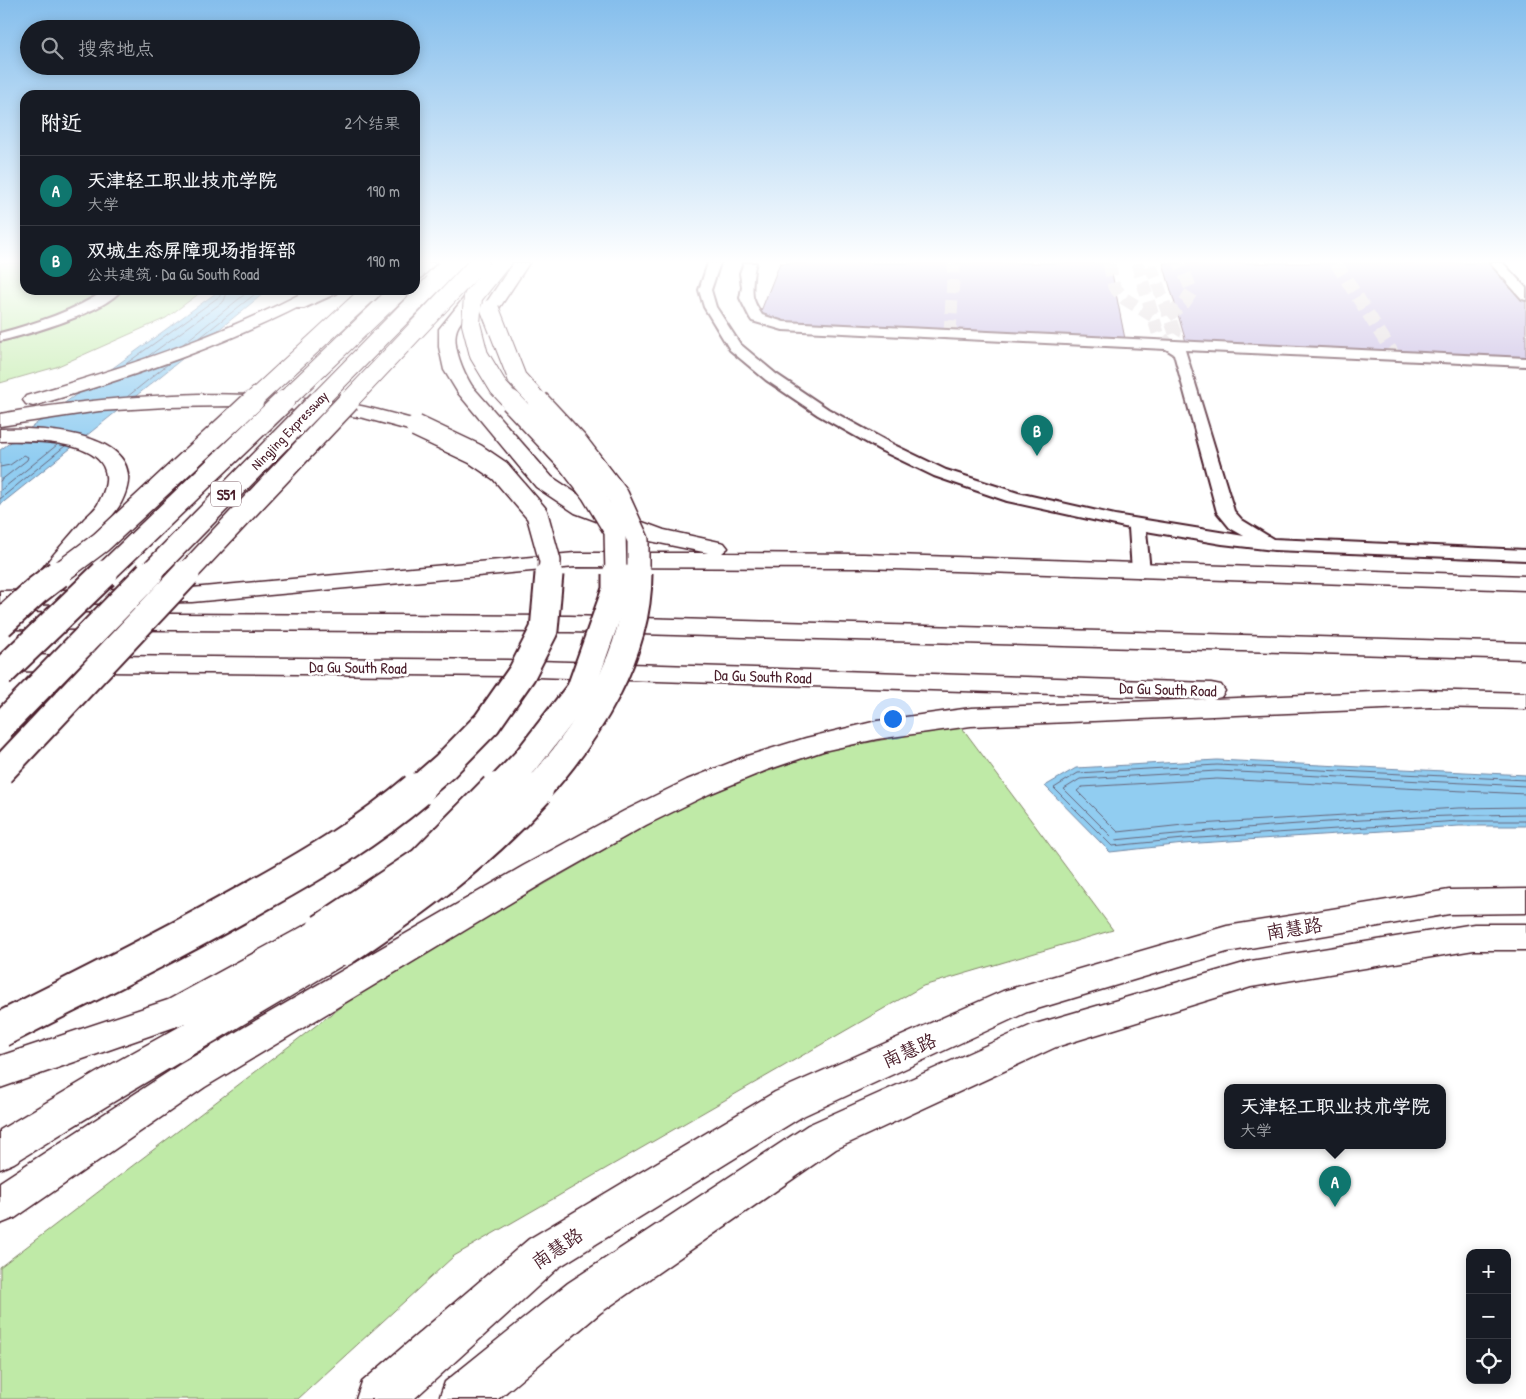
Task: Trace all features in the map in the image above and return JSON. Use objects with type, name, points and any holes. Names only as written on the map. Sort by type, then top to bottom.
[{"type":"main road","points":[[2,412],[118,375],[243,328]]},
{"type":"main road","points":[[0,623],[36,591],[101,542],[331,328]]},
{"type":"main road","name":"Ningjing Expressway","points":[[0,674],[360,328]]},
{"type":"main road","name":"Ningjing Expressway","points":[[0,727],[389,328]]},
{"type":"main road","points":[[0,772],[418,328]]},
{"type":"main road","points":[[448,328],[448,347],[453,370],[465,389],[544,482],[583,508],[658,536],[714,548],[864,561]]},
{"type":"main road","points":[[0,1072],[181,1010],[411,903],[457,867],[511,818],[552,772],[596,711],[627,646],[638,589],[638,540],[618,496],[578,444],[517,378],[494,328]]},
{"type":"main road","points":[[0,1030],[224,915],[319,861],[390,814],[445,766],[487,724],[522,673],[544,630],[550,561],[537,514],[500,472],[475,454],[416,426],[357,411],[294,403],[226,399],[165,400],[101,405],[26,415],[2,412]]},
{"type":"main road","points":[[0,435],[62,437],[89,444],[112,460],[118,472],[117,486],[111,502],[36,591]]},
{"type":"main road","points":[[0,598],[192,596],[575,560],[864,561],[1526,583]]},
{"type":"main road","points":[[0,623],[570,624],[1526,652]]},
{"type":"main road","name":"Da Gu South Road","points":[[0,663],[508,668],[1526,702]]},
{"type":"main road","points":[[0,683],[416,667]]},
{"type":"main road","points":[[0,1205],[192,1076],[534,874],[635,818],[698,787],[756,764],[816,744],[878,730],[970,717],[1439,698]]},
{"type":"main road","name":"南慧路","points":[[379,1399],[544,1253],[789,1104],[1016,1001],[1227,938],[1448,902],[1526,901]]},
{"type":"main road","points":[[462,1399],[584,1298],[822,1137],[1045,1035],[1251,974],[1474,938],[1526,937]]},
{"type":"main road","points":[[0,1151],[108,1084],[228,1018],[333,939]]},
{"type":"street","points":[[0,337],[35,328]]},
{"type":"street","points":[[723,328],[735,347],[771,376],[823,412],[886,447],[940,473],[1013,497],[1136,524],[1274,545],[1526,555]]},
{"type":"street","points":[[833,328],[1526,362]]},
{"type":"street","points":[[1168,344],[1180,352],[1226,512],[1236,524],[1274,545]]},
{"type":"street","points":[[1193,534],[1217,526],[1226,512]]},
{"type":"street","points":[[1136,524],[1141,571]]},
{"type":"street","points":[[1500,582],[1526,576]]},
{"type":"green space","points":[[0,328],[143,328],[56,367],[0,383]]},
{"type":"green space","points":[[960,725],[1113,930],[923,986],[454,1256],[298,1399],[0,1399],[0,1267],[369,985],[700,795],[829,750]]},
{"type":"water","points":[[167,328],[220,328],[0,505],[0,450]]},
{"type":"water","points":[[1217,760],[1526,775],[1526,826],[1459,826],[1184,844],[1110,852],[1045,786],[1076,768]]},
{"type":"building","points":[[906,328],[1123,328],[1125,339]]},
{"type":"building","points":[[1182,328],[1526,328],[1526,360],[1186,342]]},
{"type":"tunnel","points":[[950,328],[950,333]]},
{"type":"tunnel","points":[[1157,328],[1158,333],[1168,344],[1175,333],[1173,328]]},
{"type":"tunnel","points":[[1377,328],[1394,355]]},
{"type":"place","name":"双城生态屏障现场指挥部","points":[[1037,456]]},
{"type":"place","name":"天津轻工职业技术学院","points":[[1335,1207]]}]
